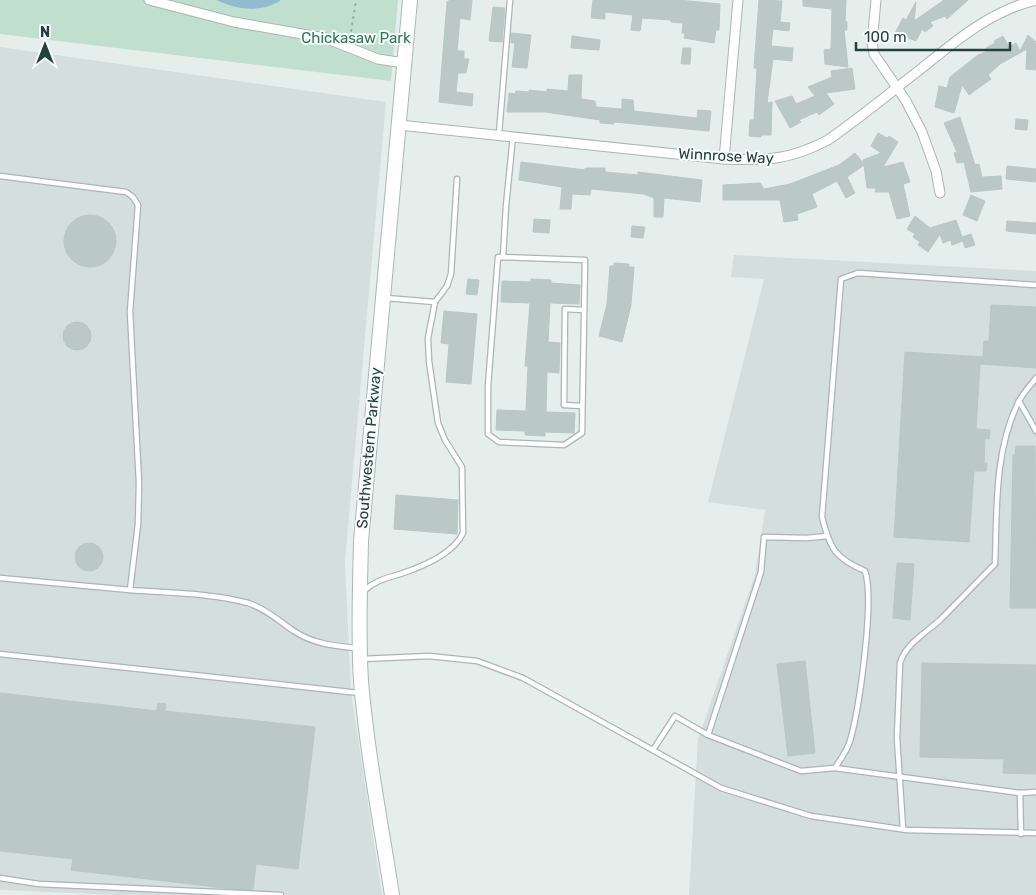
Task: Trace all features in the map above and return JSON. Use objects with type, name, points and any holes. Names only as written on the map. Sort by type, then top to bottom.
[{"type":"street","points":[[149,0],[234,22],[317,36],[347,45],[378,59],[404,63]]},
{"type":"street","name":"Southwestern Parkway","points":[[392,895],[369,746],[363,693],[360,653],[361,532],[410,0]]},
{"type":"street","points":[[724,159],[738,0]]},
{"type":"street","points":[[876,0],[872,43],[874,54],[906,101],[922,132],[936,171],[940,193]]},
{"type":"street","name":"Winnrose Way","points":[[399,125],[513,135],[724,159],[762,161],[781,159],[809,150],[843,130],[988,18],[1013,6],[1036,0]]},
{"type":"lane","points":[[499,134],[510,0]]},
{"type":"lane","points":[[503,257],[513,135]]},
{"type":"lane","points":[[0,176],[126,192],[133,197],[138,205],[130,312],[139,490],[138,524],[130,590]]},
{"type":"lane","points":[[360,595],[376,581],[421,566],[451,549],[463,533],[464,484],[462,467],[445,440],[438,423],[428,361],[428,338],[436,302],[447,286],[451,274],[457,179]]},
{"type":"lane","points":[[498,258],[585,260],[584,310],[582,433],[564,445],[499,442],[488,434],[488,386],[498,258]]},
{"type":"lane","points":[[835,768],[850,743],[865,644],[868,580],[865,571],[842,560],[827,536],[822,517],[841,279],[852,274],[868,273],[1036,285]]},
{"type":"lane","points":[[382,298],[436,302]]},
{"type":"lane","points":[[582,406],[564,405],[565,309],[584,310]]},
{"type":"lane","points":[[903,829],[897,738],[900,663],[903,654],[910,645],[940,620],[995,564],[998,489],[1003,442],[1019,401],[1036,378]]},
{"type":"lane","points":[[1019,401],[1036,431]]},
{"type":"lane","points":[[708,735],[761,572],[764,537],[807,538],[827,536]]},
{"type":"lane","points":[[0,578],[221,598],[250,604],[274,615],[295,632],[317,642],[360,653],[429,656],[477,661],[523,678],[721,788],[811,816],[903,829],[1036,833]]},
{"type":"lane","points":[[0,654],[363,693]]},
{"type":"lane","points":[[653,750],[675,716],[708,735],[801,771],[835,768],[1020,793],[1036,792]]},
{"type":"lane","points":[[1020,793],[1021,834]]},
{"type":"lane","points":[[0,878],[39,884],[280,895]]},
{"type":"path","points":[[347,45],[356,0]]},
{"type":"shaded area","points":[[0,47],[386,102],[345,561],[351,692],[382,895],[118,895],[0,890]]},
{"type":"shaded area","points":[[734,255],[1036,271],[1036,895],[689,895],[698,739],[755,575],[765,510],[708,502],[764,279],[731,277]]},
{"type":"green space","name":"Chickasaw Park","points":[[0,0],[398,0],[391,81],[0,34]]},
{"type":"water","points":[[217,0],[281,0],[266,7],[249,9],[232,6]]},
{"type":"building","points":[[450,0],[472,0],[470,20],[460,18],[457,51],[464,51],[464,59],[469,59],[466,73],[458,73],[456,92],[473,94],[472,106],[439,102],[447,2]]},
{"type":"building","points":[[593,0],[678,0],[720,4],[719,30],[716,30],[714,43],[684,38],[685,33],[682,33],[683,23],[671,22],[671,20],[642,18],[640,31],[631,30],[633,15],[605,12],[605,19],[591,18]]},
{"type":"building","points":[[759,0],[782,1],[780,22],[790,23],[789,31],[773,29],[771,46],[793,48],[792,61],[773,59],[767,103],[772,102],[771,135],[761,135],[761,137],[749,136],[750,120],[754,120],[757,68],[754,68]]},
{"type":"building","points":[[803,0],[846,0],[845,21],[847,22],[847,30],[844,30],[848,67],[825,64],[824,50],[831,49],[832,9],[803,6]]},
{"type":"building","points":[[944,0],[968,0],[947,19],[945,16],[930,22],[933,26],[925,32],[922,29],[916,41],[895,33],[903,18],[906,20],[916,2],[914,21]]},
{"type":"building","points":[[493,7],[505,8],[502,42],[489,41]]},
{"type":"building","points":[[511,33],[531,35],[527,68],[512,67],[515,43],[511,43]]},
{"type":"building","points":[[1028,35],[1036,42],[1036,70],[1026,69],[1027,49],[1000,64],[988,75],[991,79],[969,95],[962,85],[954,113],[935,107],[939,86],[947,88],[950,77],[978,55],[988,51],[986,48],[995,43],[994,41],[1003,36],[1009,47],[1016,43],[1020,51]]},
{"type":"building","points":[[572,36],[600,40],[599,50],[571,48]]},
{"type":"building","points":[[683,48],[691,48],[690,64],[681,64]]},
{"type":"building","points":[[852,68],[855,89],[826,93],[834,104],[819,115],[817,112],[799,120],[801,122],[790,128],[775,101],[792,96],[796,104],[815,96],[808,87],[832,77],[831,71]]},
{"type":"building","points":[[569,75],[582,75],[581,99],[595,101],[596,107],[622,109],[622,99],[633,100],[634,111],[697,118],[698,110],[711,111],[709,131],[614,122],[614,124],[600,123],[600,120],[545,112],[507,112],[509,93],[515,94],[516,91],[529,92],[529,90],[547,92],[547,89],[568,91]]},
{"type":"building","points":[[960,117],[975,165],[979,164],[982,177],[1001,176],[1002,189],[971,192],[964,162],[957,163],[954,153],[957,152],[944,123]]},
{"type":"building","points":[[1016,119],[1028,120],[1027,130],[1015,129]]},
{"type":"building","points":[[878,133],[887,138],[889,136],[898,142],[883,167],[903,162],[910,182],[903,184],[910,216],[897,219],[889,192],[875,192],[876,188],[867,188],[864,165],[847,177],[855,193],[846,198],[837,181],[812,194],[817,207],[797,214],[798,220],[784,222],[780,200],[723,200],[723,185],[760,183],[764,189],[790,184],[839,165],[855,153],[864,164],[863,160],[881,153],[871,146]]},
{"type":"building","points":[[521,162],[585,170],[585,168],[605,168],[605,172],[638,175],[638,172],[702,180],[700,202],[664,198],[663,217],[654,217],[654,198],[644,194],[591,189],[590,195],[572,194],[571,209],[560,209],[562,187],[519,180]]},
{"type":"building","points":[[1007,166],[1036,169],[1036,182],[1006,179]]},
{"type":"building","points":[[971,195],[985,201],[977,221],[963,215]]},
{"type":"building","points":[[90,215],[100,217],[108,223],[114,231],[116,241],[114,251],[108,259],[100,265],[90,267],[80,265],[72,259],[66,251],[64,241],[66,231],[72,223],[80,217]]},
{"type":"building","points":[[915,216],[930,228],[956,220],[962,237],[971,234],[975,245],[965,248],[963,241],[952,245],[951,240],[943,243],[940,234],[928,252],[918,245],[920,242],[913,237],[915,234],[907,229]]},
{"type":"building","points":[[534,219],[550,220],[549,233],[533,232]]},
{"type":"building","points":[[1007,221],[1036,223],[1036,234],[1006,231]]},
{"type":"building","points":[[632,226],[645,227],[643,238],[631,237]]},
{"type":"building","points":[[614,263],[629,264],[629,267],[634,267],[631,305],[622,342],[599,336],[607,304],[610,266],[614,266]]},
{"type":"building","points":[[468,279],[479,280],[477,295],[466,294]]},
{"type":"building","points":[[531,279],[551,280],[551,283],[580,285],[579,304],[550,303],[548,342],[560,343],[559,373],[547,372],[546,412],[575,413],[574,433],[545,432],[545,436],[525,435],[525,431],[496,430],[497,410],[526,411],[528,366],[525,366],[530,303],[501,302],[502,281],[531,282]]},
{"type":"building","points":[[991,305],[1036,307],[1036,368],[980,364],[976,429],[990,430],[989,439],[985,438],[984,463],[987,463],[986,471],[974,471],[969,542],[894,537],[905,352],[983,357],[984,341],[989,341]]},
{"type":"building","points":[[444,311],[477,314],[471,384],[446,382],[449,344],[441,343]]},
{"type":"building","points":[[77,322],[87,326],[91,336],[87,346],[77,350],[67,346],[63,336],[67,326]]},
{"type":"building","points":[[1016,446],[1035,446],[1036,608],[1010,608],[1013,455],[1015,455]]},
{"type":"building","points":[[396,495],[458,500],[457,534],[394,529]]},
{"type":"building","points":[[89,543],[99,547],[103,557],[99,567],[89,571],[79,567],[75,557],[79,547]]},
{"type":"building","points":[[897,563],[914,564],[910,620],[893,618]]},
{"type":"building","points":[[805,661],[815,753],[788,756],[777,664]]},
{"type":"building","points":[[922,663],[1036,665],[1036,774],[1003,773],[1004,759],[920,757]]},
{"type":"building","points":[[0,693],[157,711],[158,703],[166,704],[165,711],[315,727],[298,869],[256,864],[253,890],[232,889],[71,870],[73,859],[0,851]]}]
